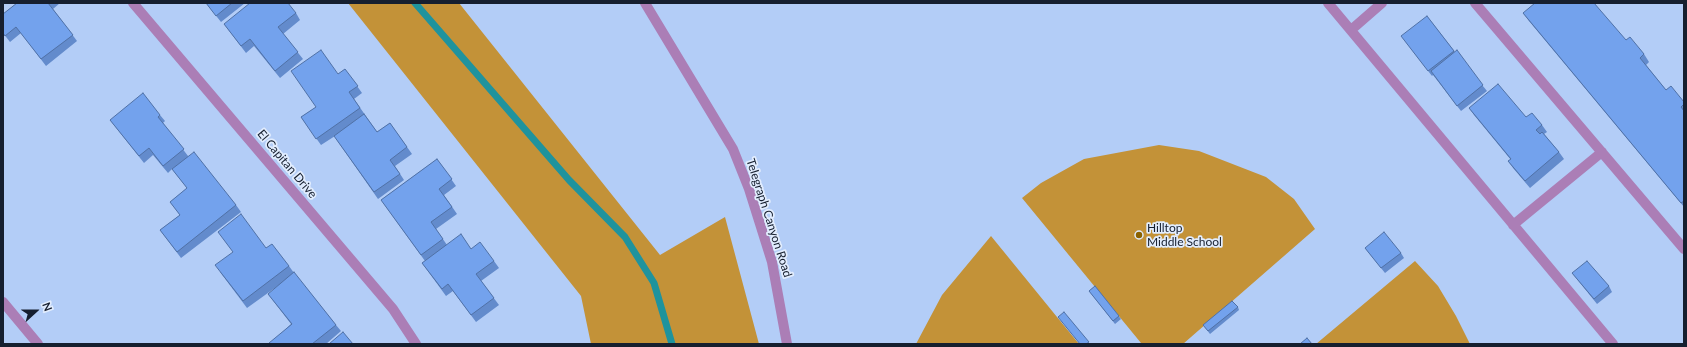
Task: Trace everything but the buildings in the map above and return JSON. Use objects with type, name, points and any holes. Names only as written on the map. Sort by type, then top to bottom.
[{"type":"street","name":"El Capitan Drive","points":[[133,3],[393,309],[416,344]]},
{"type":"street","name":"Telegraph Canyon Road","points":[[645,3],[733,149],[749,189],[772,262],[787,344]]},
{"type":"street","points":[[1328,3],[1613,344]]},
{"type":"street","points":[[1351,30],[1382,3]]},
{"type":"street","points":[[1475,3],[1684,249]]},
{"type":"street","points":[[1513,225],[1602,152]]},
{"type":"street","points":[[3,302],[38,344]]},
{"type":"shaded area","points":[[348,3],[459,3],[660,255],[725,217],[759,344],[591,344],[581,296]]},
{"type":"shaded area","points":[[1159,145],[1199,151],[1266,177],[1294,199],[1315,229],[1183,344],[1141,343],[1022,198],[1041,183],[1084,159]]},
{"type":"shaded area","points":[[991,236],[1079,344],[916,344],[942,295]]},
{"type":"shaded area","points":[[1415,261],[1438,286],[1456,316],[1470,344],[1316,344]]},
{"type":"waterway","points":[[415,3],[569,180],[625,237],[654,283],[672,344]]},
{"type":"place","name":"Hilltop Middle School","points":[[1139,235]]}]
